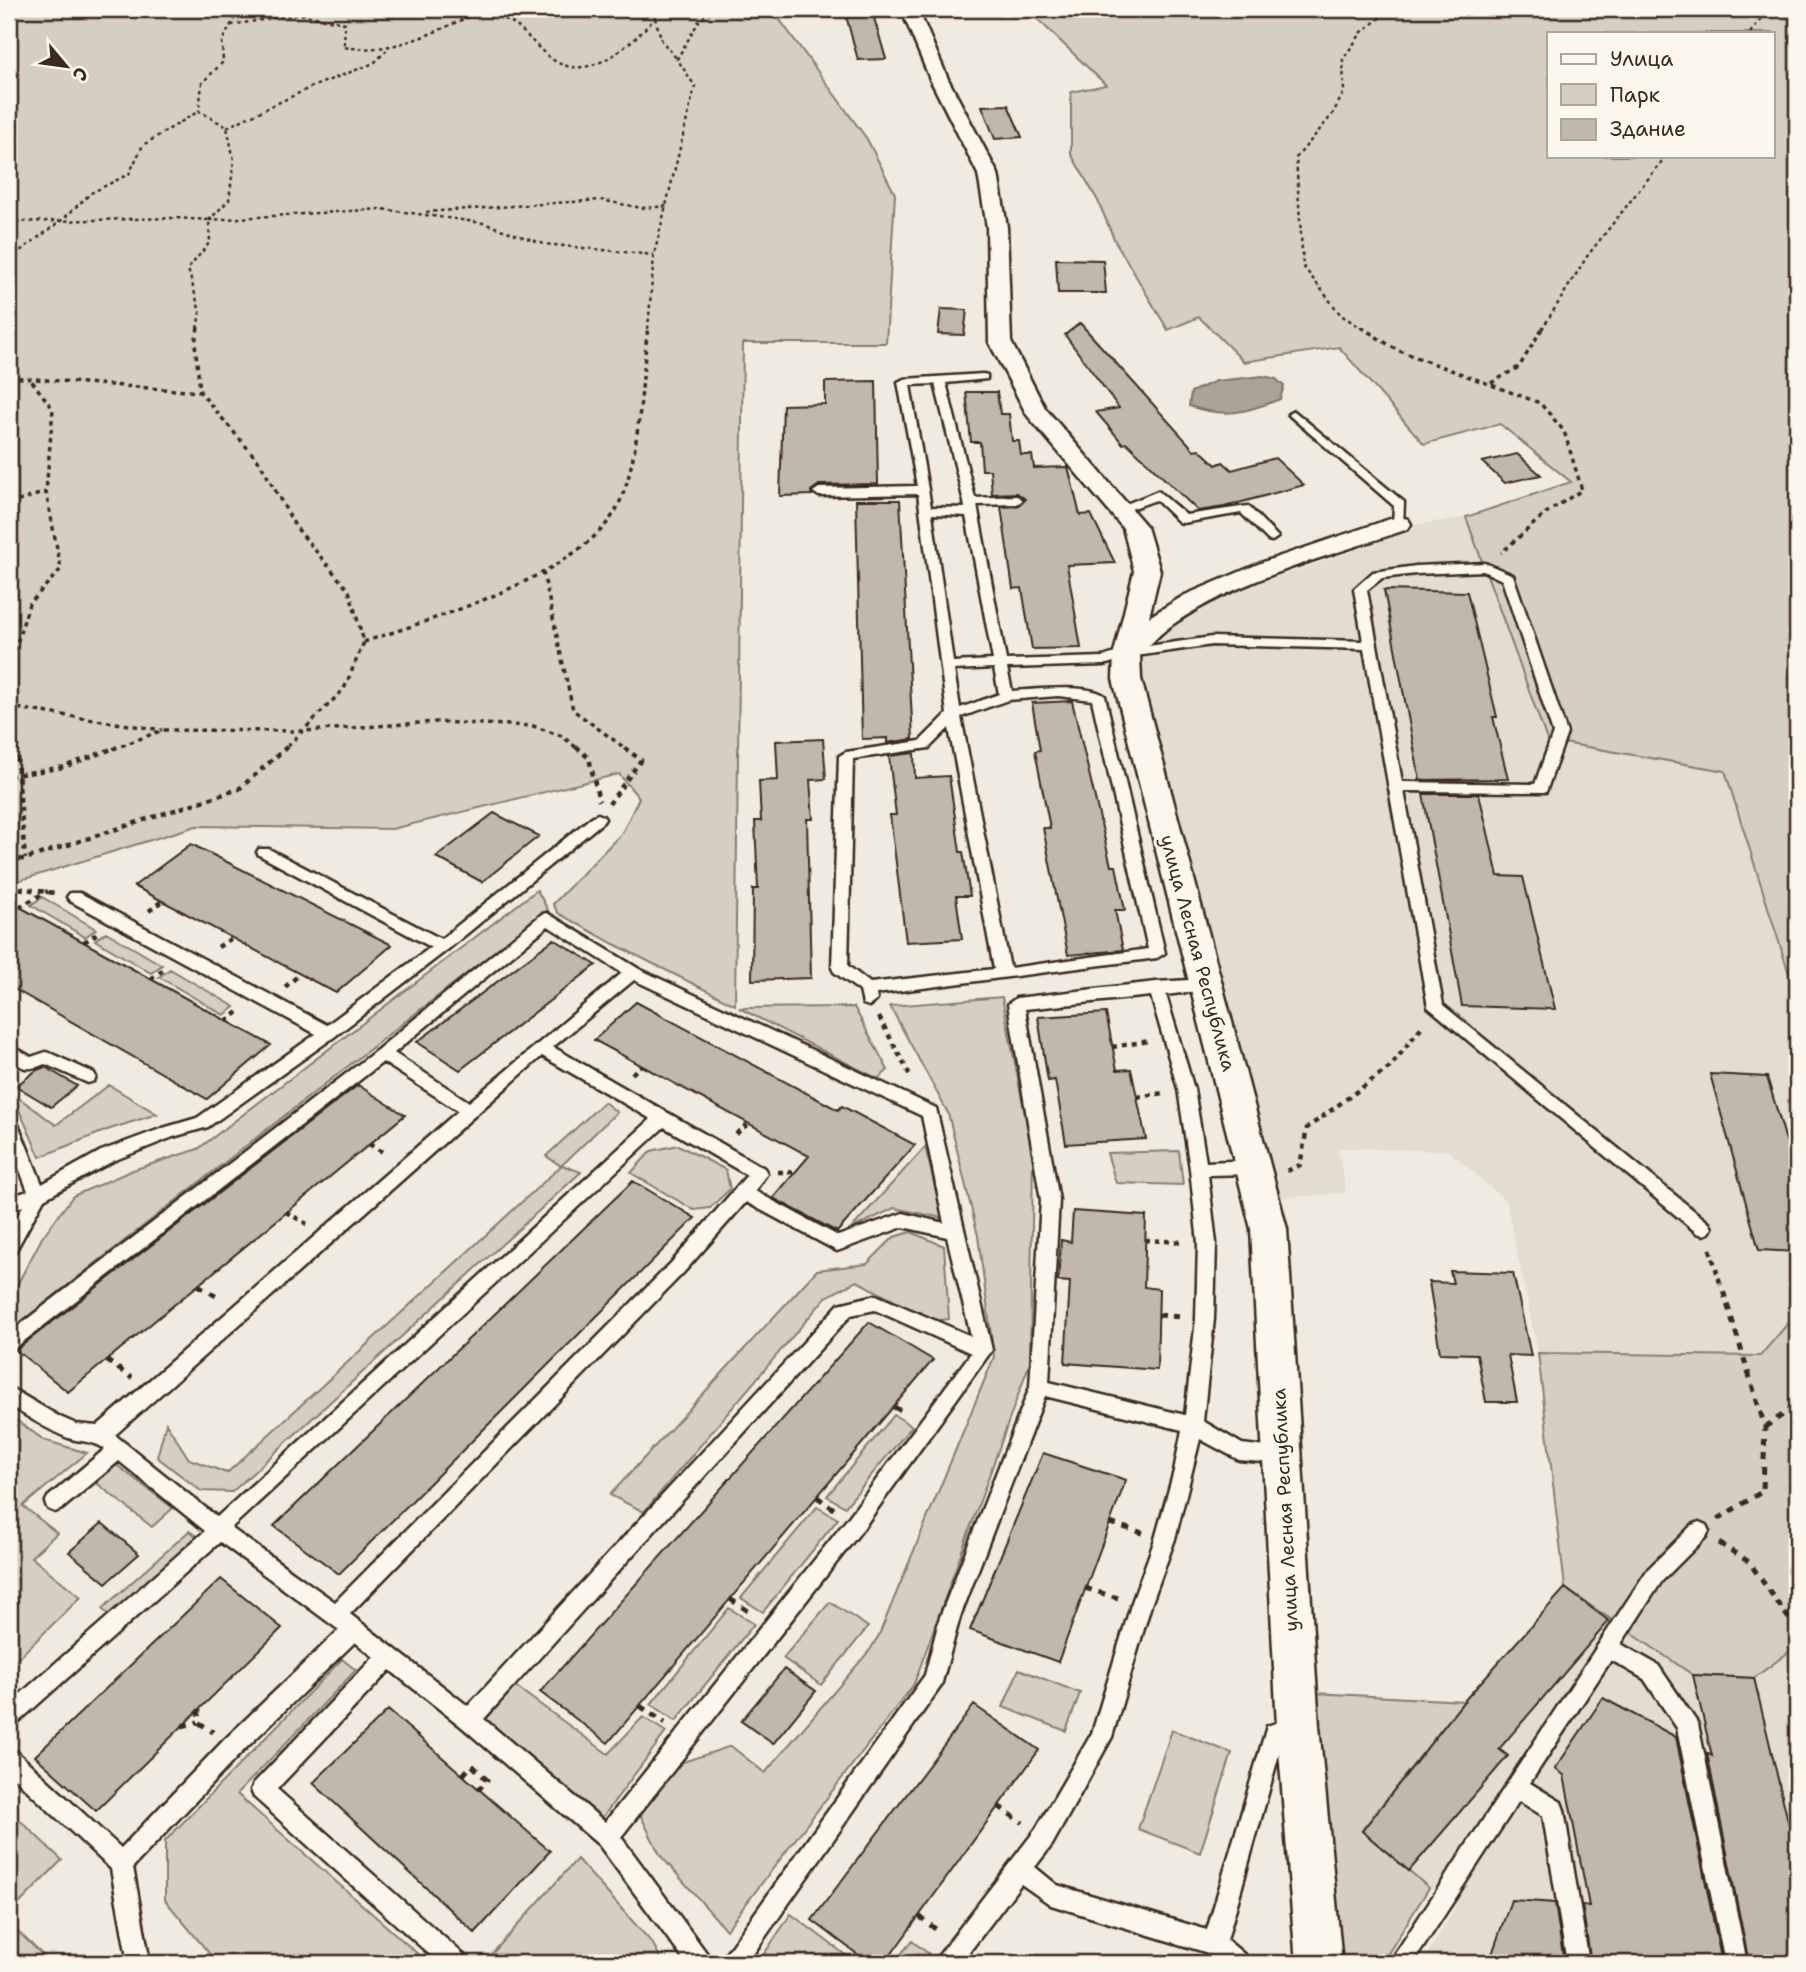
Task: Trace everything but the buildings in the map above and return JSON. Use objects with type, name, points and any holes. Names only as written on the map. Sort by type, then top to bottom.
[{"type":"street","name":"улица Лесная Республика","points":[[909,9],[939,79],[988,174],[997,227],[1000,342],[1035,410],[1135,527],[1147,571],[1127,653],[1127,679],[1269,1229],[1298,1726],[1319,1963]]},
{"type":"street","points":[[1127,653],[1160,621],[1194,600],[1272,567],[1399,524]]},
{"type":"lane","points":[[984,377],[904,382],[924,490],[954,715],[1003,974]]},
{"type":"lane","points":[[940,380],[970,507],[1006,695]]},
{"type":"lane","points":[[1294,414],[1400,505],[1399,524]]},
{"type":"lane","points":[[819,492],[924,490]]},
{"type":"lane","points":[[1120,509],[1158,495],[1183,519],[1244,509],[1272,537]]},
{"type":"lane","points":[[925,510],[1017,500]]},
{"type":"lane","points":[[1396,786],[1541,789],[1559,733],[1508,578],[1485,567],[1378,575],[1360,589],[1436,1007],[1703,1228]]},
{"type":"lane","points":[[947,666],[1104,661],[1127,653],[1212,641],[1370,645]]},
{"type":"lane","points":[[1058,692],[1098,696],[1157,953],[868,994],[840,968],[846,756],[924,745],[954,715],[1006,695],[1058,692]]},
{"type":"lane","points":[[9,1204],[38,1194],[107,1156],[169,1132],[201,1123],[328,1033],[442,946],[598,819]]},
{"type":"lane","points":[[264,852],[442,946]]},
{"type":"lane","points":[[75,897],[328,1033]]},
{"type":"lane","points":[[9,1343],[383,1054],[547,918],[633,972],[930,1112],[983,1350],[855,1524],[607,1837]]},
{"type":"lane","points":[[101,1435],[541,1048],[633,972]]},
{"type":"lane","points":[[733,1963],[934,1679],[950,1616],[1039,1387],[1050,1200],[1016,1004],[1206,985]]},
{"type":"lane","points":[[947,1963],[1044,1837],[1101,1737],[1141,1605],[1165,1539],[1184,1471],[1193,1425],[1205,1318],[1207,1243],[1186,1089],[1156,988]]},
{"type":"lane","points":[[336,1615],[601,1348],[744,1193],[758,1173],[541,1048]]},
{"type":"lane","points":[[9,1050],[29,1064],[46,1058],[88,1077]]},
{"type":"lane","points":[[383,1054],[470,1111]]},
{"type":"lane","points":[[9,1717],[211,1540],[217,1529],[662,1119]]},
{"type":"lane","points":[[9,1122],[38,1194]]},
{"type":"lane","points":[[1199,1169],[1256,1175]]},
{"type":"lane","points":[[744,1193],[837,1244],[903,1220],[955,1233]]},
{"type":"lane","points":[[9,1247],[38,1194]]},
{"type":"lane","points":[[469,1720],[845,1309],[876,1302],[983,1350]]},
{"type":"lane","points":[[1039,1387],[1193,1425],[1239,1452],[1282,1456]]},
{"type":"lane","points":[[9,1395],[53,1423],[75,1432],[101,1435],[217,1529],[336,1615],[469,1720],[607,1837],[700,1963]]},
{"type":"lane","points":[[55,1503],[119,1450]]},
{"type":"lane","points":[[1400,1963],[1655,1575],[1699,1531]]},
{"type":"lane","points":[[121,1863],[233,1746],[353,1630]]},
{"type":"lane","points":[[1608,1648],[1651,1672],[1687,1724],[1736,1963]]},
{"type":"lane","points":[[388,1657],[262,1790],[456,1963]]},
{"type":"lane","points":[[1214,1944],[1274,1733],[1298,1726]]},
{"type":"lane","points":[[9,1759],[121,1863],[139,1963]]},
{"type":"lane","points":[[1517,1787],[1553,1810],[1578,1963]]},
{"type":"lane","points":[[1021,1870],[1051,1894],[1214,1944],[1237,1963]]},
{"type":"path","points":[[204,9],[236,16]]},
{"type":"path","points":[[199,111],[202,83],[223,62],[222,41],[236,16],[246,9]]},
{"type":"path","points":[[298,9],[299,14]]},
{"type":"path","points":[[364,642],[483,600],[543,572],[596,536],[617,507],[631,468],[654,255],[695,86],[662,41],[653,9]]},
{"type":"path","points":[[677,59],[699,21],[713,9]]},
{"type":"path","points":[[1390,9],[1362,32],[1343,59],[1343,92],[1332,115],[1296,158],[1303,266],[1341,315],[1397,350],[1540,403],[1564,431],[1582,490],[1546,513],[1485,567]]},
{"type":"path","points":[[1751,32],[1769,9]]},
{"type":"path","points":[[231,25],[299,14],[345,23],[344,47],[361,52],[390,48],[482,10],[518,25],[556,62],[574,68],[597,65],[635,41],[655,18]]},
{"type":"path","points":[[227,127],[314,86],[373,63],[390,48]]},
{"type":"path","points":[[9,860],[25,859],[239,789],[305,730],[344,689],[364,642],[349,591],[295,526],[260,463],[200,392],[195,343],[200,312],[188,269],[210,242],[209,220],[229,200],[233,160],[227,127],[199,111]]},
{"type":"path","points":[[9,259],[61,220],[91,193],[129,174],[144,145],[199,111]]},
{"type":"path","points":[[1490,383],[1519,367],[1588,255],[1664,158]]},
{"type":"path","points":[[418,213],[600,200],[642,208],[668,206]]},
{"type":"path","points":[[9,222],[174,218],[209,220],[382,209],[483,223],[544,244],[654,255]]},
{"type":"path","points":[[9,377],[200,392]]},
{"type":"path","points":[[25,859],[20,772],[11,708],[13,656],[29,604],[61,569],[46,492],[53,409],[31,380]]},
{"type":"path","points":[[9,504],[46,492]]},
{"type":"path","points":[[543,572],[573,710],[641,760],[598,819]]},
{"type":"path","points":[[11,708],[163,730],[305,730],[435,722],[533,726],[562,736],[589,758],[599,795],[598,819]]},
{"type":"path","points":[[9,776],[20,772],[64,767],[163,730]]},
{"type":"path","points":[[9,887],[48,891],[19,907]]},
{"type":"path","points":[[868,994],[930,1112]]},
{"type":"path","points":[[1256,1175],[1300,1165],[1307,1128],[1390,1067],[1436,1007]]},
{"type":"path","points":[[1112,1047],[1171,1038]]},
{"type":"path","points":[[1703,1228],[1765,1427],[1763,1491],[1699,1531],[1749,1562],[1797,1630]]},
{"type":"path","points":[[1145,1240],[1207,1243]]},
{"type":"path","points":[[1765,1427],[1797,1405]]},
{"type":"path","points":[[1085,1588],[1141,1605]]},
{"type":"path","points":[[182,1726],[198,1722]]},
{"type":"path","points":[[463,1775],[472,1765],[481,1772],[487,1780],[479,1789]]},
{"type":"shaded area","points":[[1263,376],[1276,379],[1284,386],[1280,399],[1256,408],[1224,413],[1189,406],[1191,392],[1216,381]]},
{"type":"shaded area","points":[[1466,517],[1547,740],[1725,771],[1797,999],[1797,1313],[1760,1356],[1538,1353],[1506,1201],[1449,1151],[1338,1148],[1346,1193],[1278,1198],[1144,688],[1142,661],[1152,643],[1168,626],[1210,600],[1379,542],[1409,526]]},
{"type":"shaded area","points":[[1565,1588],[1754,1678],[1797,1646],[1797,1963],[1422,1963],[1455,1908],[1362,1831],[1464,1701]]},
{"type":"green space","points":[[9,9],[772,9],[867,139],[895,194],[886,343],[743,343],[735,1005],[558,913],[553,904],[622,833],[639,798],[619,774],[392,829],[196,826],[18,881],[9,878]]},
{"type":"green space","points":[[1027,9],[1797,9],[1797,999],[1725,771],[1547,740],[1466,517],[1571,482],[1500,424],[1424,444],[1339,347],[1244,362],[1199,317],[1168,330],[1115,241],[1098,201],[1071,154],[1071,92],[1106,85]]},
{"type":"green space","points":[[537,890],[548,910],[9,1331],[9,1300],[43,1236],[73,1196],[133,1170],[198,1149]]},
{"type":"green space","points":[[42,897],[96,929],[85,937],[31,905]]},
{"type":"green space","points":[[106,932],[162,965],[151,973],[95,940]]},
{"type":"green space","points":[[170,969],[235,1007],[224,1015],[159,977]]},
{"type":"green space","points":[[1002,997],[1033,1155],[1030,1362],[914,1684],[726,1930],[660,1855],[640,1814],[680,1763],[731,1746],[765,1773],[870,1650],[879,1635],[994,1357],[978,1236],[948,1113],[890,1006]]},
{"type":"green space","points":[[854,1007],[888,1070],[878,1079],[739,1008]]},
{"type":"green space","points":[[109,1085],[157,1114],[107,1130],[40,1157],[11,1092],[56,1125]]},
{"type":"green space","points":[[604,1102],[617,1112],[562,1165],[581,1172],[232,1492],[201,1491],[157,1457],[166,1423],[189,1459],[227,1473],[561,1166],[546,1156]]},
{"type":"green space","points":[[678,1145],[726,1170],[730,1189],[710,1208],[694,1210],[631,1173],[651,1151]]},
{"type":"green space","points":[[925,1147],[943,1218],[894,1208],[851,1229]]},
{"type":"green space","points":[[1179,1151],[1183,1185],[1116,1183],[1107,1153]]},
{"type":"green space","points":[[911,1232],[944,1246],[949,1319],[932,1321],[857,1281],[826,1297],[644,1512],[610,1495],[817,1270],[867,1264],[894,1237]]},
{"type":"green space","points":[[1797,1313],[1797,1646],[1754,1678],[1693,1675],[1565,1588],[1538,1353],[1760,1356]]},
{"type":"green space","points":[[9,1415],[44,1440],[87,1453],[23,1506],[57,1533],[31,1557],[81,1597],[9,1667]]},
{"type":"green space","points":[[894,1415],[912,1426],[845,1507],[827,1496]]},
{"type":"green space","points":[[114,1463],[173,1508],[152,1527],[94,1481]]},
{"type":"green space","points":[[817,1507],[838,1519],[763,1612],[741,1598]]},
{"type":"green space","points":[[189,1531],[198,1537],[111,1617],[102,1609]]},
{"type":"green space","points":[[830,1602],[868,1627],[821,1685],[783,1658]]},
{"type":"green space","points":[[729,1608],[754,1624],[676,1721],[651,1704]]},
{"type":"green space","points":[[342,1659],[356,1670],[237,1794],[428,1963],[217,1963],[165,1900],[165,1841]]},
{"type":"green space","points":[[1019,1669],[1080,1693],[1066,1731],[1003,1707]]},
{"type":"green space","points":[[515,1686],[608,1754],[643,1717],[666,1732],[602,1818],[484,1718]]},
{"type":"green space","points":[[1314,1693],[1464,1701],[1362,1830],[1429,1888],[1382,1963],[1341,1963]]},
{"type":"green space","points":[[1172,1730],[1232,1753],[1200,1853],[1138,1829]]},
{"type":"green space","points":[[9,1810],[62,1860],[9,1914]]},
{"type":"green space","points":[[577,1859],[653,1944],[663,1963],[501,1963],[491,1955]]},
{"type":"green space","points":[[791,1914],[856,1963],[758,1963]]},
{"type":"green space","points":[[9,1923],[49,1961],[47,1963],[9,1963]]},
{"type":"green space","points":[[912,1941],[929,1954],[922,1963],[893,1963]]}]
